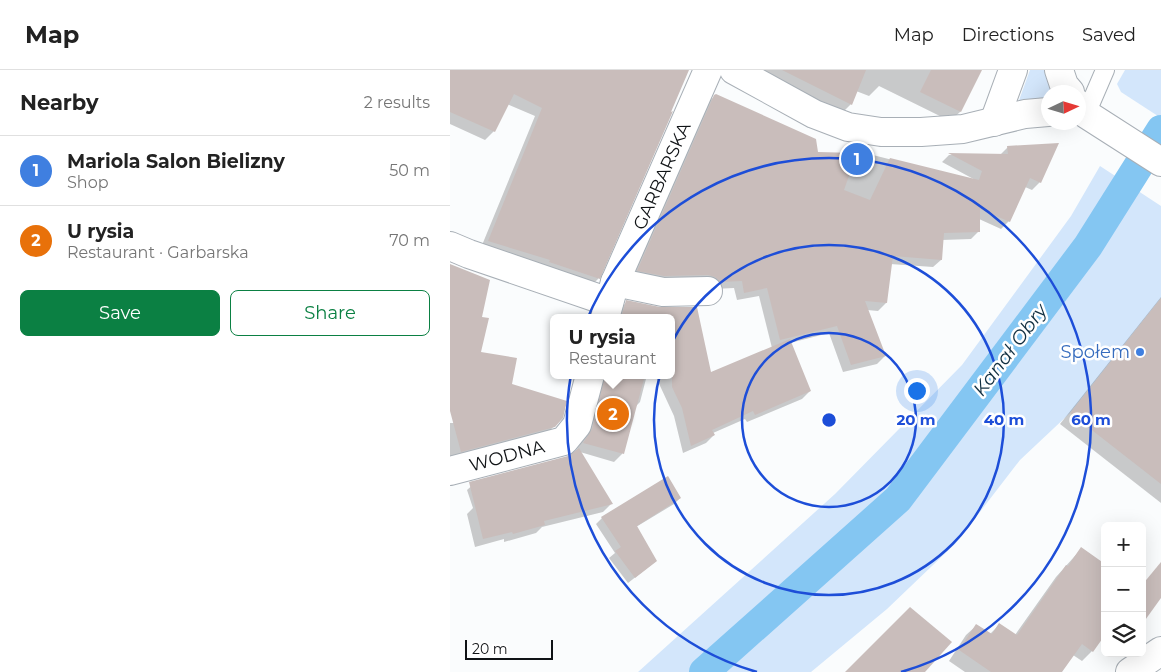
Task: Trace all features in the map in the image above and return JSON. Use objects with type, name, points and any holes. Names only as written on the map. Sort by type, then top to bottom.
[{"type":"street","name":"GARBARSKA","points":[[609,301],[708,70]]},
{"type":"street","points":[[734,70],[814,114],[848,127],[881,132],[963,129],[1025,114],[1041,113]]},
{"type":"street","points":[[994,122],[1013,70]]},
{"type":"street","points":[[1059,70],[1064,85]]},
{"type":"street","points":[[1086,114],[1161,162]]},
{"type":"street","points":[[450,246],[609,301],[663,292],[708,291]]},
{"type":"street","name":"WODNA","points":[[450,471],[564,441],[577,425],[589,379]]},
{"type":"street","points":[[1130,672],[1161,651]]},
{"type":"lane","points":[[1086,114],[1105,70]]},
{"type":"shaded area","points":[[1030,70],[1046,70],[1052,85],[1041,85],[1041,101],[1018,103]]},
{"type":"shaded area","points":[[1125,70],[1161,70],[1161,118],[1121,92],[1117,84]]},
{"type":"shaded area","points":[[1100,166],[1161,206],[1161,298],[1070,413],[1020,460],[956,543],[887,609],[811,672],[638,672],[835,494],[962,365],[1071,216]]},
{"type":"building","points":[[450,70],[689,70],[600,279],[549,262],[550,260],[488,241],[542,108],[514,94],[495,132],[450,112]]},
{"type":"building","points":[[782,70],[866,70],[852,105]]},
{"type":"building","points":[[931,70],[982,70],[961,112],[920,92]]},
{"type":"building","points":[[716,94],[816,139],[818,152],[857,153],[844,190],[870,200],[890,158],[979,180],[982,171],[948,153],[1008,154],[1007,146],[1059,143],[1041,183],[1030,178],[1010,222],[980,209],[980,232],[944,233],[942,260],[893,256],[887,303],[865,301],[886,356],[851,365],[837,326],[780,340],[767,288],[744,293],[742,281],[720,282],[715,277],[708,275],[664,276],[637,271]]},
{"type":"building","points":[[450,264],[490,280],[482,317],[489,318],[481,352],[517,358],[512,384],[567,401],[563,418],[555,427],[461,452],[450,411]]},
{"type":"building","name":"Społem","points":[[1161,298],[1161,484],[1070,413]]},
{"type":"building","points":[[626,300],[660,307],[697,307],[711,372],[790,339],[811,391],[755,415],[753,411],[712,430],[715,435],[691,446],[682,408],[672,387],[672,379],[675,379],[675,314],[622,314]]},
{"type":"building","points":[[604,379],[644,379],[624,454],[583,443],[592,429]]},
{"type":"building","points":[[579,448],[613,504],[544,521],[545,525],[513,534],[512,532],[483,539],[469,482],[568,456]]},
{"type":"building","points":[[668,476],[681,498],[637,526],[657,561],[635,578],[615,551],[621,547],[601,517]]},
{"type":"building","points":[[1081,547],[1101,561],[1101,641],[1093,652],[1082,644],[1062,672],[991,672],[959,650],[976,624],[992,634],[999,623],[1017,635],[1066,565],[1068,566]]},
{"type":"building","points":[[1161,562],[1161,598],[1146,619],[1146,612],[1146,580]]},
{"type":"building","points":[[910,607],[952,642],[925,672],[845,672]]},
{"type":"waterway","name":"Kanał Obry","points":[[704,672],[898,499],[1088,246],[1161,130]]},
{"type":"place","name":"Mariola Salon Bielizny","points":[[857,159]]},
{"type":"place","name":"Społem","points":[[1140,352]]},
{"type":"place","name":"U rysia","points":[[613,414]]}]
